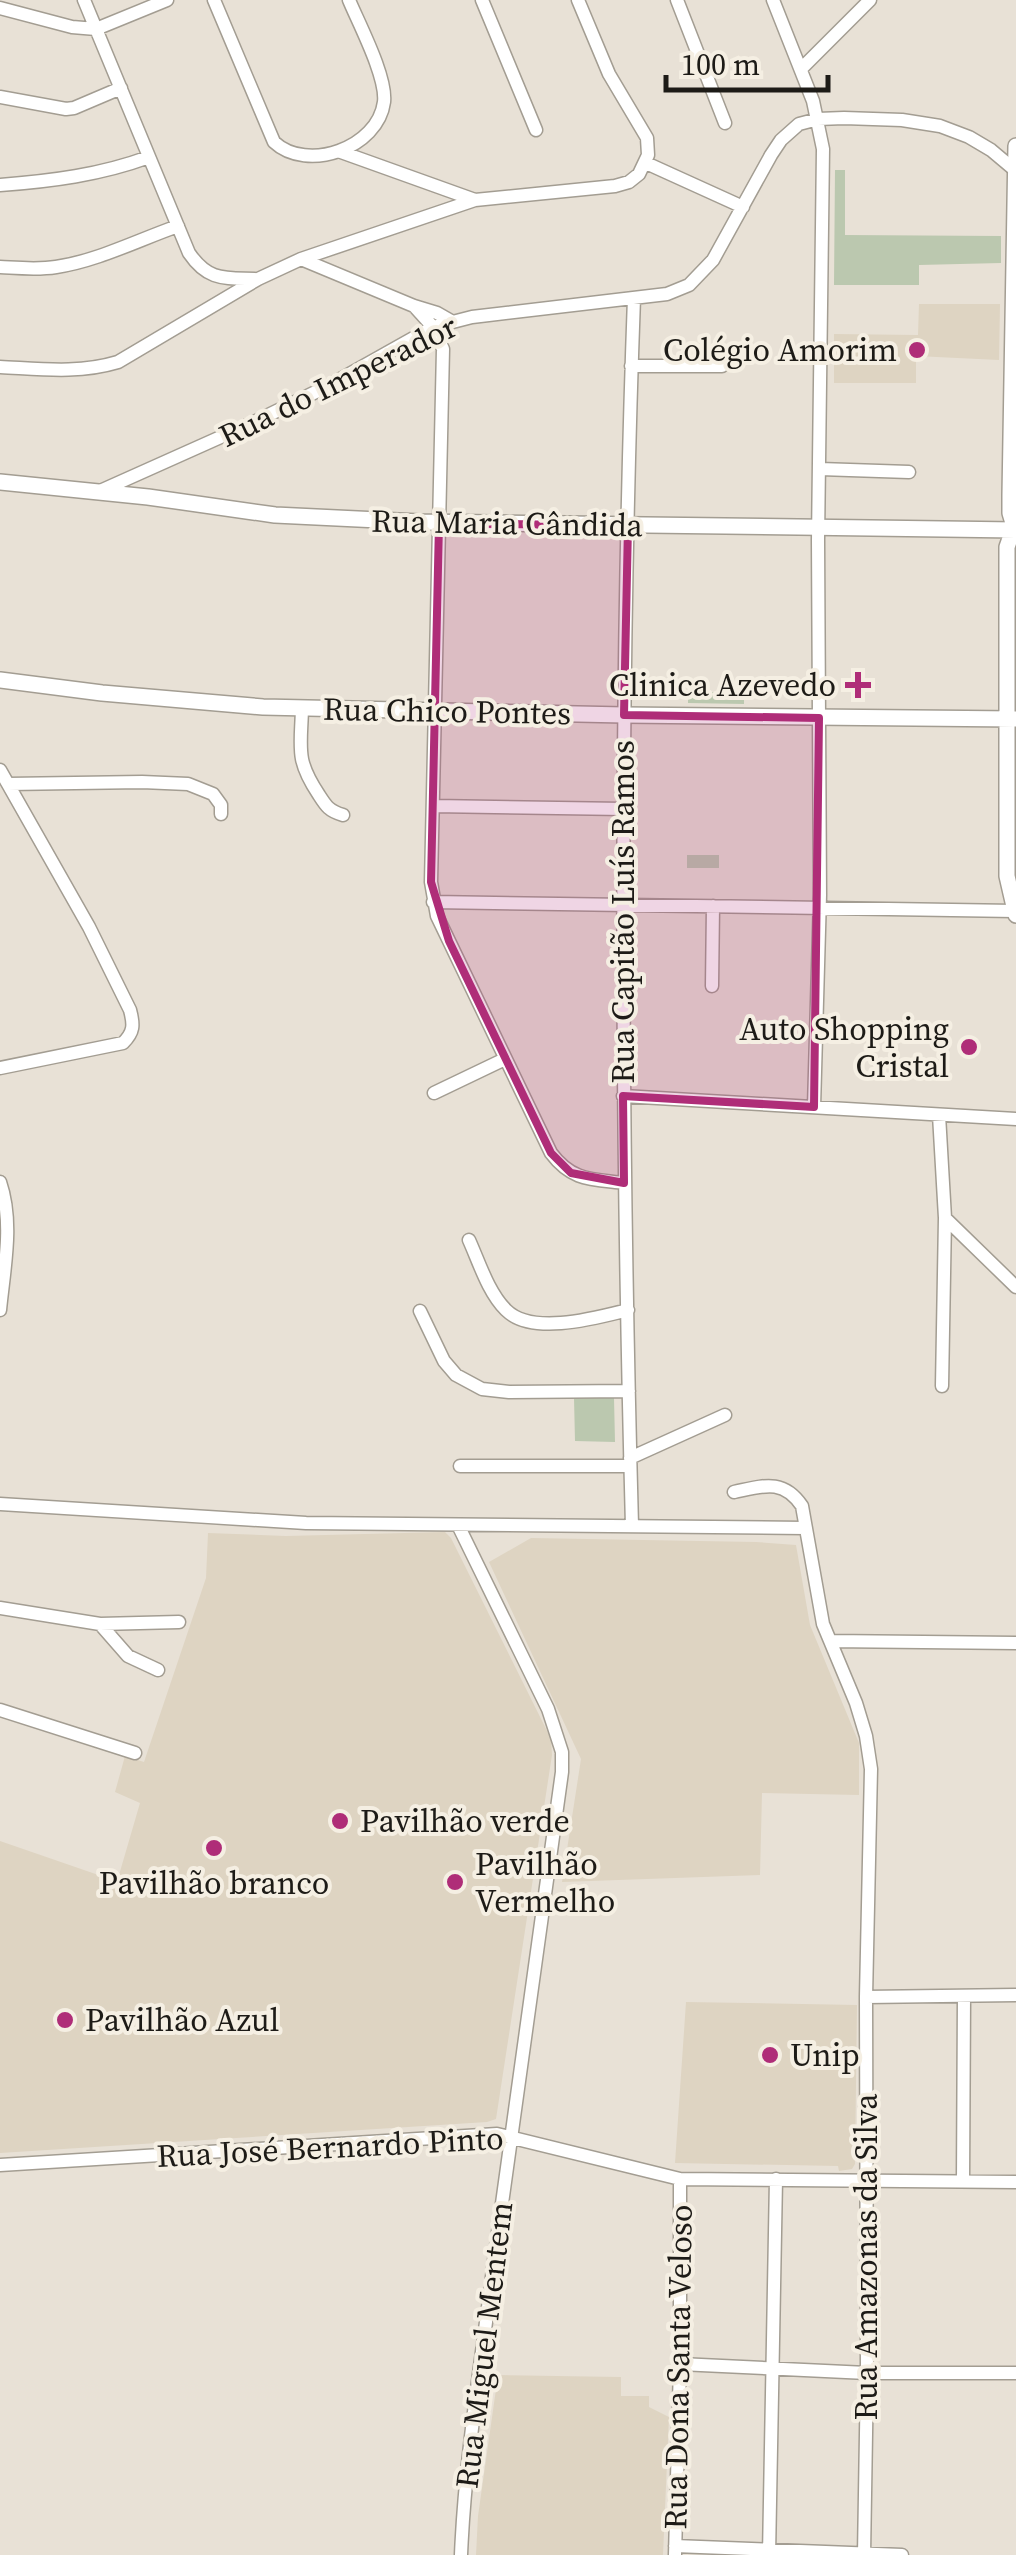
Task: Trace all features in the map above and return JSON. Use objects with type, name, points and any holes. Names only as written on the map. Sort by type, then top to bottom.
[{"type":"main road","points":[[1016,146],[1010,495],[1015,531],[1007,543],[1012,719],[1007,876],[1016,913]]},
{"type":"main road","name":"Rua Maria Cândida","points":[[0,482],[275,515],[440,523],[1015,531]]},
{"type":"main road","name":"Rua Chico Pontes","points":[[0,680],[264,707],[624,716],[1012,719]]},
{"type":"street","points":[[84,0],[189,253],[205,271],[220,278],[258,279]]},
{"type":"street","points":[[0,8],[96,29],[168,0]]},
{"type":"street","points":[[214,0],[274,142],[284,151],[317,156],[341,152],[372,128],[384,100],[382,82],[348,0]]},
{"type":"street","points":[[482,0],[536,130]]},
{"type":"street","points":[[0,367],[72,371],[118,362],[258,279],[300,259],[475,200],[629,182],[646,164],[646,138],[609,74],[578,0]]},
{"type":"street","points":[[677,0],[725,123]]},
{"type":"street","points":[[773,0],[818,119],[823,149],[818,528],[820,908],[814,1107]]},
{"type":"street","points":[[801,70],[870,0]]},
{"type":"street","points":[[0,97],[66,109],[120,88]]},
{"type":"street","points":[[818,119],[902,120],[940,126],[992,150],[1016,171]]},
{"type":"street","name":"Rua do Imperador","points":[[98,492],[252,424],[450,321],[667,294],[689,285],[713,260],[781,140],[799,124],[818,119]]},
{"type":"street","points":[[341,152],[475,200]]},
{"type":"street","points":[[0,185],[92,174],[149,157]]},
{"type":"street","points":[[646,164],[742,207]]},
{"type":"street","points":[[0,267],[57,267],[178,226]]},
{"type":"street","points":[[300,259],[450,321]]},
{"type":"street","name":"Rua Capitão Luís Ramos","points":[[632,1526],[623,1096],[624,716],[634,298]]},
{"type":"street","points":[[414,306],[440,338],[443,348],[434,902],[551,1153],[570,1174],[624,1183]]},
{"type":"street","points":[[631,366],[722,366]]},
{"type":"street","points":[[148,497],[146,480],[160,465]]},
{"type":"street","points":[[820,469],[909,472]]},
{"type":"street","points":[[302,708],[300,758],[305,774],[328,809],[343,815]]},
{"type":"street","points":[[0,770],[88,927],[134,1025],[123,1043],[0,1068]]},
{"type":"street","points":[[8,784],[188,784],[213,794],[221,805],[221,814]]},
{"type":"street","points":[[434,806],[624,809]]},
{"type":"street","points":[[434,902],[1016,913]]},
{"type":"street","points":[[712,986],[713,906]]},
{"type":"street","points":[[434,1093],[506,1058]]},
{"type":"street","points":[[623,1096],[1016,1119]]},
{"type":"street","points":[[939,1115],[945,1218],[942,1386]]},
{"type":"street","points":[[0,1182],[6,1204],[0,1310]]},
{"type":"street","points":[[945,1218],[1016,1286]]},
{"type":"street","points":[[469,1240],[499,1300],[516,1317],[580,1322],[628,1310]]},
{"type":"street","points":[[420,1312],[444,1361],[456,1375],[482,1390],[629,1391]]},
{"type":"street","points":[[460,1466],[630,1462],[725,1414]]},
{"type":"street","name":"Rua Amazonas da Silva","points":[[734,1492],[768,1485],[784,1488],[802,1506],[819,1605],[856,1703],[871,1769],[864,2554]]},
{"type":"street","points":[[0,1504],[306,1523],[806,1528]]},
{"type":"street","name":"Rua Miguel Mentem","points":[[458,1525],[548,1709],[562,1752],[475,2410],[461,2555]]},
{"type":"street","points":[[0,1608],[100,1624],[180,1622]]},
{"type":"street","points":[[100,1624],[128,1656],[158,1670]]},
{"type":"street","points":[[830,1642],[1016,1643]]},
{"type":"street","points":[[0,1710],[136,1753]]},
{"type":"street","points":[[866,1997],[1016,1995]]},
{"type":"street","points":[[963,2181],[964,1996]]},
{"type":"street","name":"Rua José Bernardo Pinto","points":[[0,2165],[497,2134],[680,2179],[1016,2182]]},
{"type":"street","name":"Rua Dona Santa Veloso","points":[[675,2550],[680,2179]]},
{"type":"street","points":[[769,2552],[776,2179]]},
{"type":"street","points":[[680,2364],[867,2373],[1016,2373]]},
{"type":"street","points":[[675,2550],[902,2555]]},
{"type":"highlighted area","points":[[439,523],[628,526],[624,715],[819,718],[814,1107],[623,1096],[624,1183],[571,1173],[551,1153],[449,941],[431,882]]},
{"type":"shaded area","name":"Colégio Amorim","points":[[919,304],[1000,304],[999,360],[916,356],[916,383],[834,383],[834,334],[918,335]]},
{"type":"shaded area","points":[[445,1532],[551,1739],[552,1755],[496,2119],[0,2153],[0,1841],[110,1879],[119,1875],[140,1803],[115,1792],[125,1756],[144,1762],[206,1578],[208,1533],[286,1536]]},
{"type":"shaded area","points":[[531,1538],[796,1545],[810,1625],[859,1743],[859,1795],[762,1793],[760,1875],[562,1882],[581,1759],[489,1562]]},
{"type":"shaded area","name":"Unip","points":[[686,2002],[857,2005],[852,2169],[675,2163]]},
{"type":"shaded area","points":[[498,2375],[621,2377],[621,2396],[649,2396],[649,2407],[669,2417],[663,2555],[476,2555]]},
{"type":"green space","points":[[835,170],[845,170],[845,235],[1001,236],[1001,263],[919,265],[919,285],[834,285]]},
{"type":"green space","points":[[688,692],[744,692],[744,704],[688,703]]},
{"type":"green space","points":[[687,855],[719,855],[719,868],[687,868]]},
{"type":"green space","points":[[574,1398],[614,1398],[615,1442],[575,1441]]},
{"type":"place","name":"Colégio Amorim","points":[[917,350]]},
{"type":"place","name":"Clinica Azevedo","points":[[858,685]]},
{"type":"place","name":"Auto Shopping Cristal","points":[[969,1047]]},
{"type":"place","name":"Pavilhão verde","points":[[340,1821]]},
{"type":"place","name":"Pavilhão branco","points":[[214,1848]]},
{"type":"place","name":"Pavilhão Vermelho","points":[[455,1882]]},
{"type":"place","name":"Pavilhão Azul","points":[[65,2020]]},
{"type":"place","name":"Unip","points":[[770,2055]]}]
